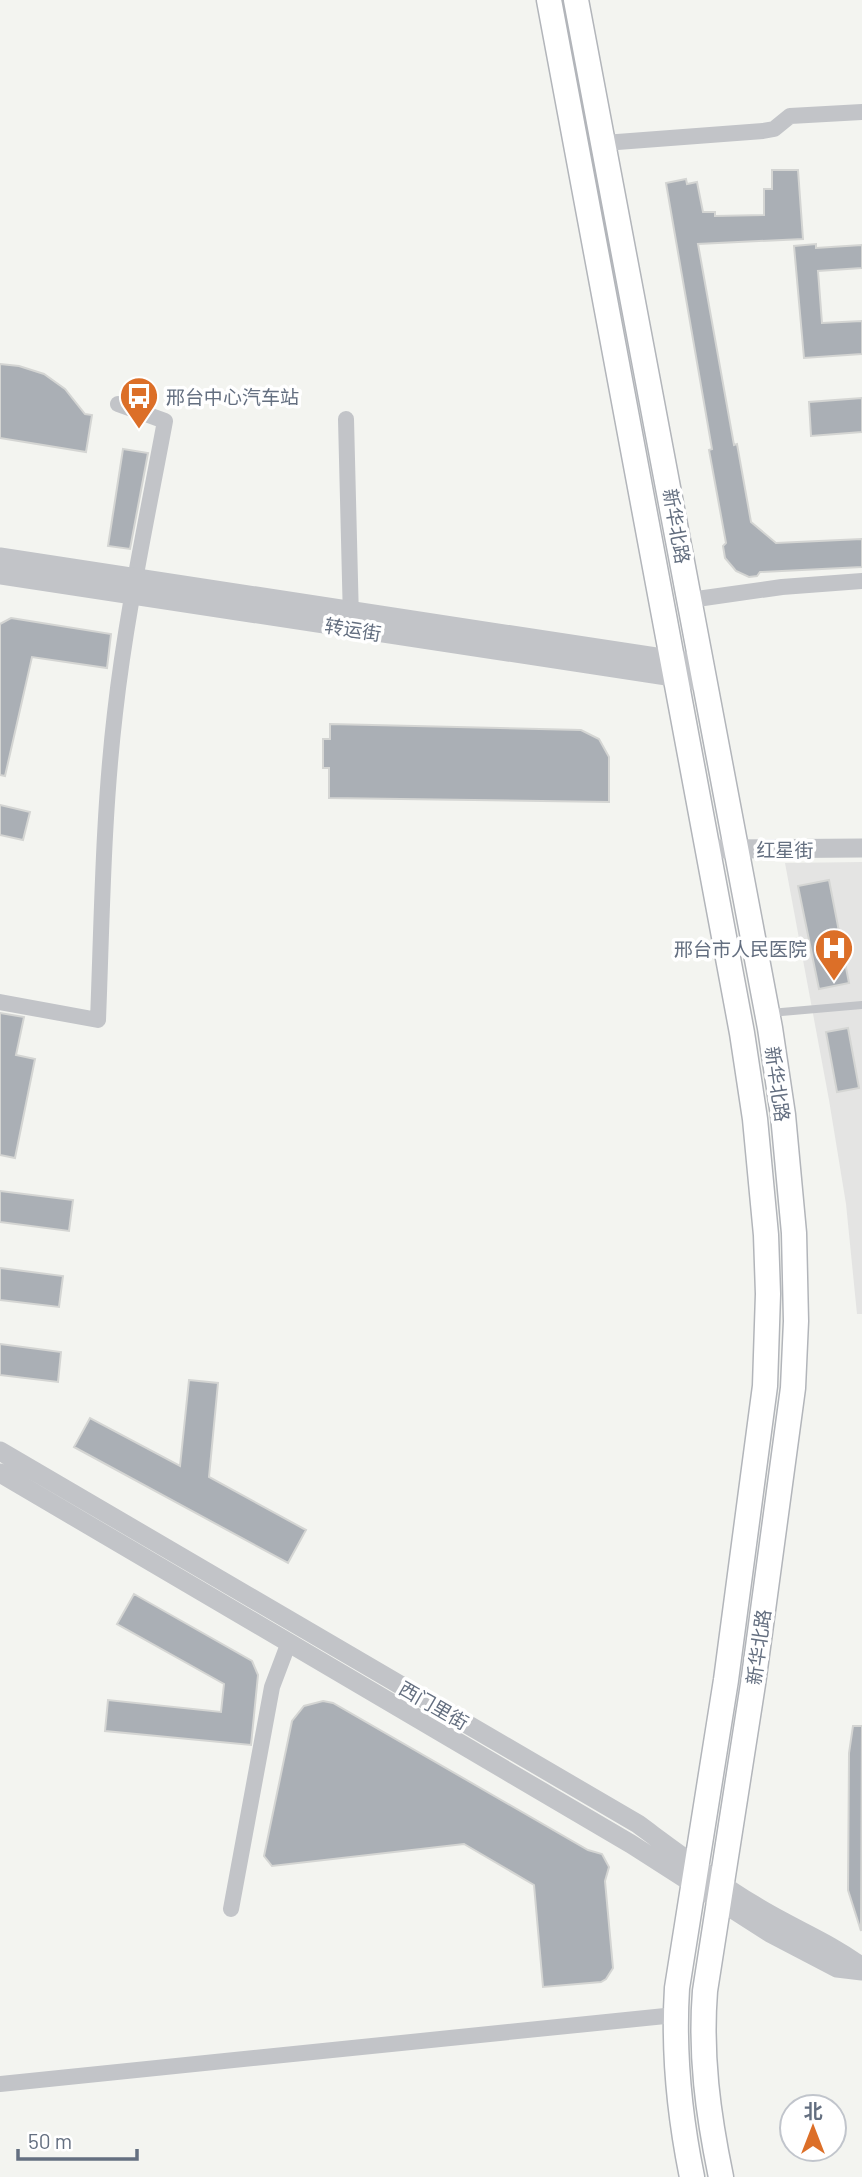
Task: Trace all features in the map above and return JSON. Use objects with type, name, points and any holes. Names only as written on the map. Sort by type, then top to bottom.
[{"type":"main road","name":"新华北路","points":[[549,0],[754,1107],[766,1234],[768,1307],[761,1429],[726,1681],[681,1956],[675,2015],[676,2084],[692,2177]]},
{"type":"main road","name":"新华北路","points":[[576,0],[767,1014],[783,1115],[794,1233],[796,1321],[793,1388],[753,1685],[706,1981],[702,2034],[704,2082],[721,2177]]},
{"type":"street","points":[[604,143],[763,131],[774,129],[790,116],[862,112]]},
{"type":"street","points":[[0,1002],[98,1020],[109,782],[115,713],[134,586],[165,421],[118,404]]},
{"type":"street","points":[[346,419],[351,620]]},
{"type":"street","name":"转运街","points":[[0,557],[134,586],[704,673]]},
{"type":"street","name":"转运街","points":[[0,575],[134,586]]},
{"type":"street","points":[[690,600],[782,587],[862,581]]},
{"type":"street","name":"红星街","points":[[708,849],[862,848]]},
{"type":"street","name":"西门里街","points":[[0,1451],[638,1825],[694,1875],[820,1960],[837,1968],[862,1969]]},
{"type":"street","points":[[0,1473],[631,1844],[694,1875]]},
{"type":"street","points":[[231,1909],[272,1687],[289,1642]]},
{"type":"street","points":[[0,2084],[675,2015]]},
{"type":"lane","points":[[767,1014],[862,1005]]},
{"type":"shaded area","name":"邢台市人民医院","points":[[862,862],[862,1314],[857,1314],[846,1204],[785,863]]},
{"type":"building","points":[[772,170],[798,170],[803,239],[698,244],[734,445],[737,444],[751,522],[776,543],[862,539],[862,567],[760,572],[757,576],[749,577],[736,571],[725,558],[723,546],[726,543],[709,450],[712,449],[666,183],[686,179],[687,184],[697,182],[703,212],[715,212],[715,216],[764,215],[764,189],[772,189]]},
{"type":"building","points":[[816,244],[816,248],[862,245],[862,268],[818,271],[822,323],[862,321],[862,354],[804,358],[794,246]]},
{"type":"building","points":[[0,364],[19,366],[44,374],[65,389],[85,414],[92,415],[86,452],[0,438]]},
{"type":"building","points":[[862,398],[862,432],[811,436],[809,402]]},
{"type":"building","points":[[123,449],[148,453],[130,549],[108,546]]},
{"type":"building","points":[[11,618],[111,634],[107,668],[32,657],[5,776],[0,775],[0,624]]},
{"type":"building","points":[[330,724],[581,730],[599,739],[609,757],[609,802],[329,798],[329,768],[323,768],[323,739],[330,739]]},
{"type":"building","points":[[0,805],[30,812],[23,840],[0,835]]},
{"type":"building","points":[[829,880],[849,983],[819,989],[798,886]]},
{"type":"building","points":[[0,1013],[24,1017],[16,1055],[35,1059],[15,1158],[0,1155]]},
{"type":"building","points":[[848,1028],[859,1088],[837,1092],[826,1032]]},
{"type":"building","points":[[0,1191],[73,1200],[69,1231],[0,1222]]},
{"type":"building","points":[[0,1268],[63,1276],[59,1307],[0,1300]]},
{"type":"building","points":[[0,1344],[61,1352],[58,1382],[0,1375]]},
{"type":"building","points":[[189,1380],[218,1383],[209,1477],[306,1530],[288,1563],[74,1447],[90,1418],[180,1466]]},
{"type":"building","points":[[134,1594],[252,1661],[258,1675],[251,1745],[105,1731],[108,1700],[221,1712],[224,1684],[117,1624]]},
{"type":"building","points":[[323,1701],[333,1703],[588,1850],[602,1854],[609,1867],[605,1881],[613,1968],[606,1979],[601,1982],[543,1987],[534,1885],[464,1844],[272,1866],[264,1856],[292,1721],[304,1706]]},
{"type":"building","points":[[853,1726],[862,1726],[861,1931],[848,1890],[849,1753]]},
{"type":"place","name":"邢台中心汽车站","points":[[139,430]]},
{"type":"place","name":"邢台市人民医院","points":[[834,982]]}]
